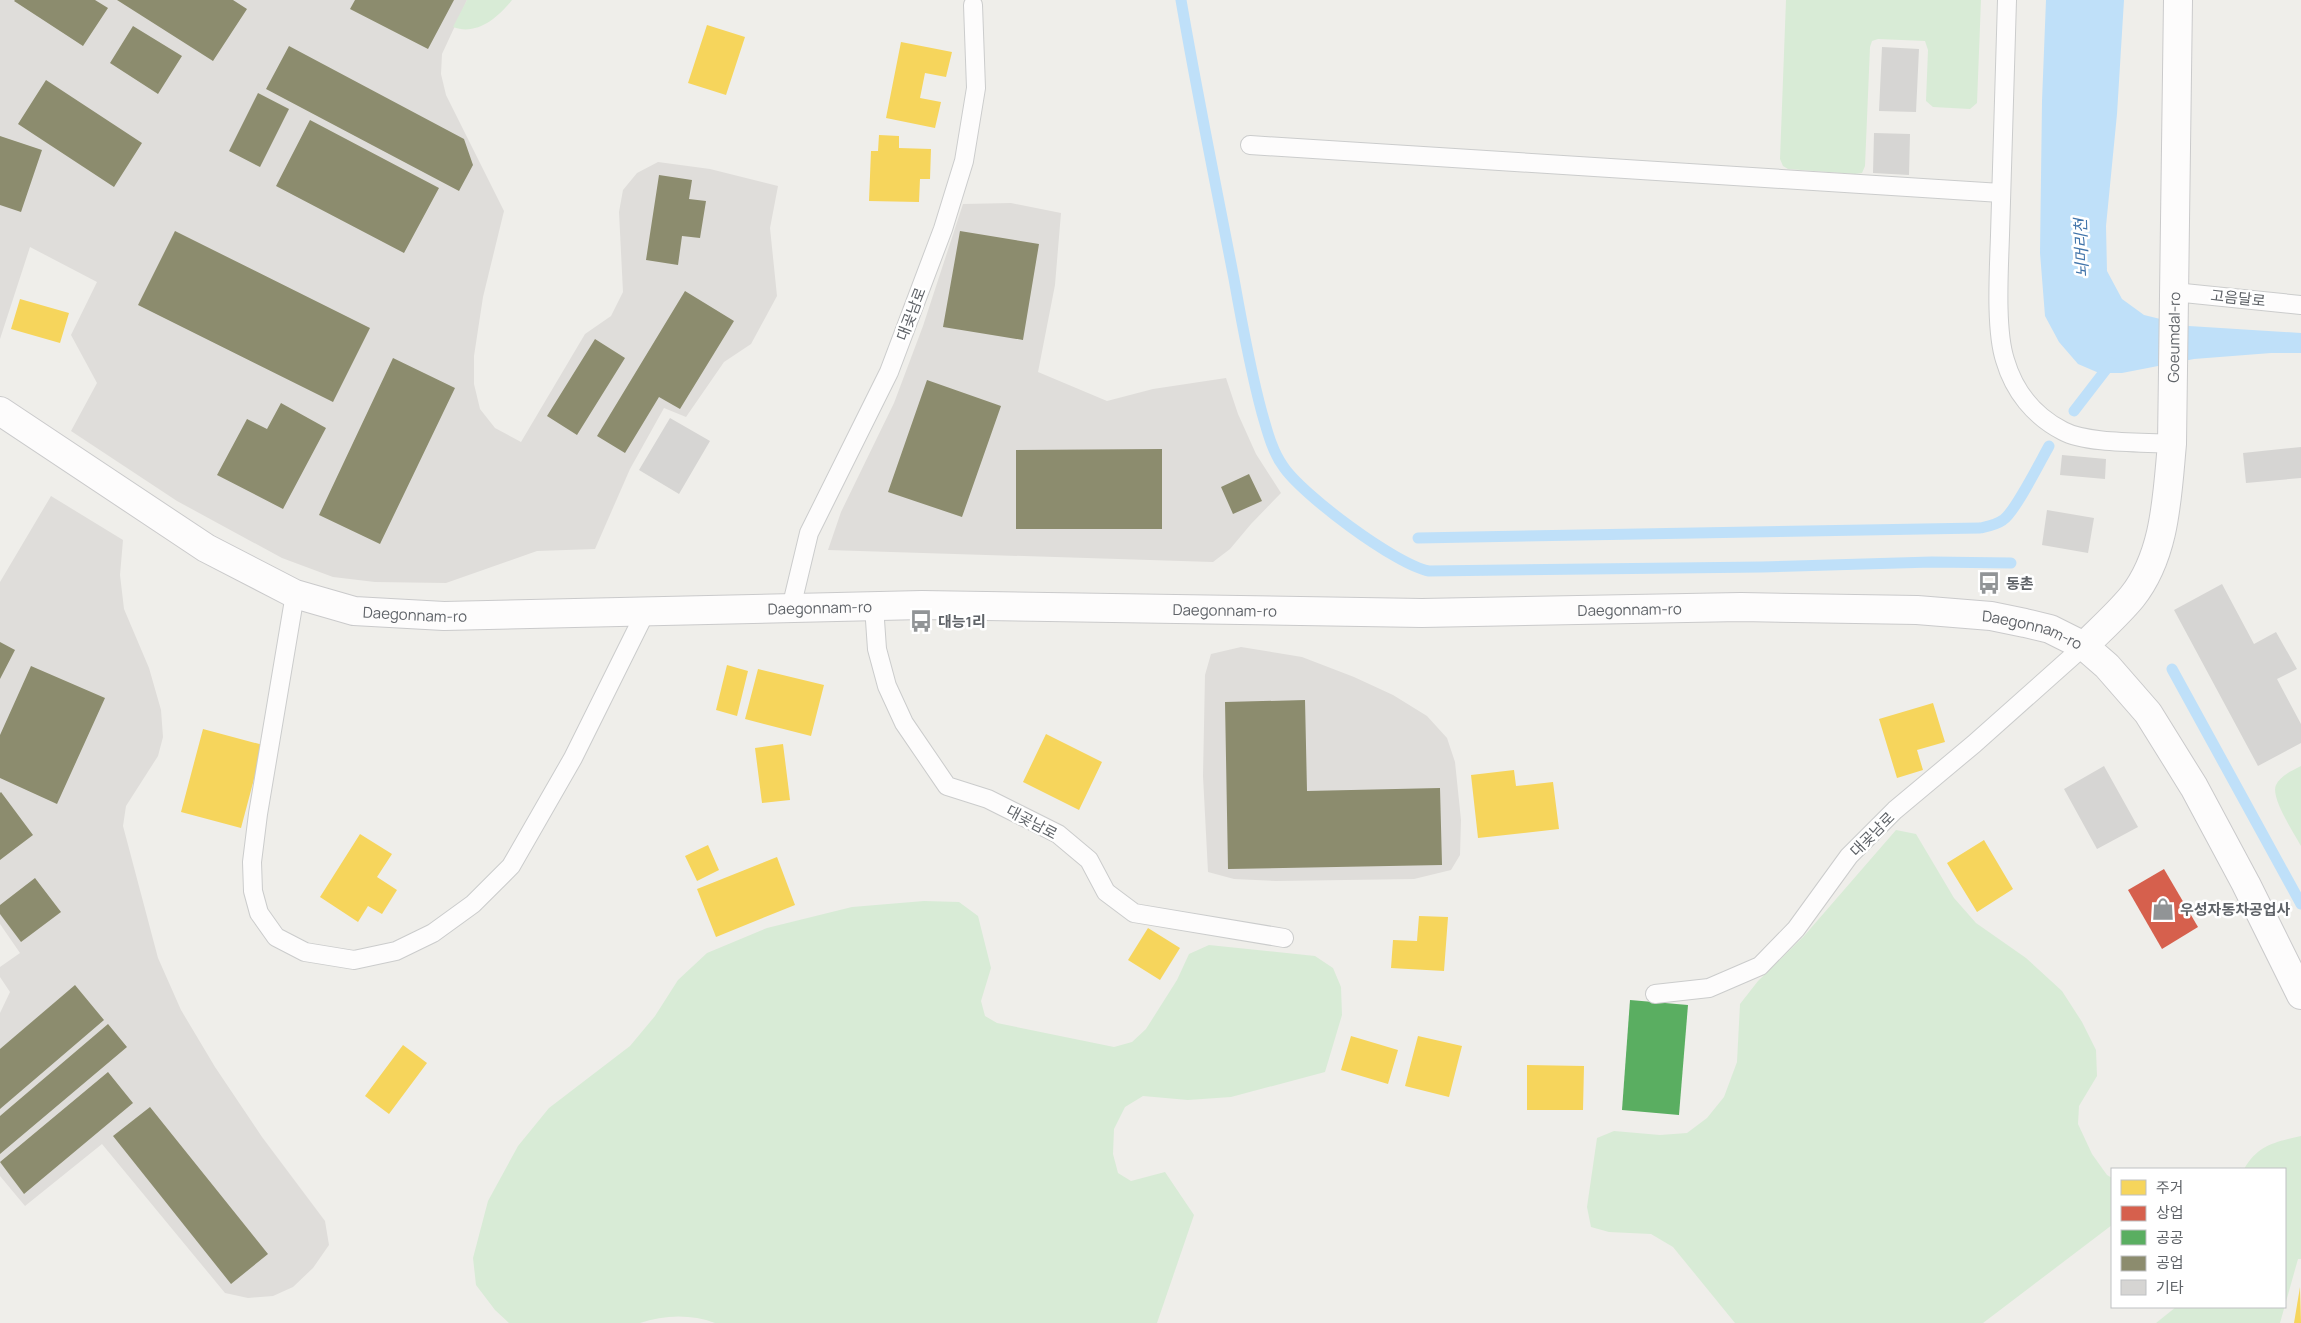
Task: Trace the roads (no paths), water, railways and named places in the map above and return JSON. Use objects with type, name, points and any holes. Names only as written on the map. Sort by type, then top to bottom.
[{"type":"street","name":"Goeumdal-ro","points":[[2084,646],[2132,596],[2155,558],[2167,502],[2172,444],[2178,0]]},
{"type":"street","name":"Daegonnam-ro","points":[[0,411],[206,548],[294,594],[362,612],[444,616],[922,605],[1422,614],[1741,606],[1917,610],[1992,616],[2050,629],[2084,646],[2126,687],[2148,713],[2169,744],[2246,884],[2301,995]]},
{"type":"lane","points":[[2007,0],[1999,278],[2000,330],[2004,358],[2017,390],[2026,402],[2046,421],[2064,432],[2084,438],[2172,444]]},
{"type":"lane","name":"대곶남로","points":[[791,608],[809,533],[889,372],[943,229],[964,161],[976,88],[973,5]]},
{"type":"lane","points":[[1250,145],[2001,193]]},
{"type":"lane","name":"고음달로","points":[[2174,292],[2301,305]]},
{"type":"lane","points":[[294,594],[258,814],[252,862],[253,891],[259,913],[276,937],[305,952],[354,960],[396,952],[434,933],[473,904],[511,866],[573,758],[646,611]]},
{"type":"lane","name":"대곶남로","points":[[874,606],[877,649],[887,686],[904,723],[947,786],[988,799],[1058,834],[1089,860],[1106,892],[1134,913],[1284,938]]},
{"type":"lane","name":"대곶남로","points":[[1655,994],[1709,988],[1760,966],[1796,929],[1849,856],[1895,810],[1974,744],[2084,646]]},
{"type":"water","name":"뇌머리천","points":[[2046,0],[2124,0],[2117,114],[2106,226],[2107,271],[2122,299],[2144,315],[2189,326],[2301,333],[2301,353],[2271,353],[2194,359],[2122,373],[2099,373],[2078,364],[2059,342],[2045,316],[2040,253],[2042,101]]},
{"type":"waterway","points":[[1181,0],[1246,346],[1270,440],[1279,460],[1293,478],[1328,510],[1373,543],[1414,566],[1429,571],[1762,567],[1932,562],[2011,563]]},
{"type":"waterway","points":[[2074,411],[2111,363]]},
{"type":"waterway","points":[[1418,538],[1980,528],[1998,523],[2008,515],[2049,446]]},
{"type":"waterway","points":[[2172,669],[2301,904]]},
{"type":"place","name":"동촌","points":[[1989,583]]},
{"type":"place","name":"대능1리","points":[[921,621]]},
{"type":"place","name":"우성자동차공업사","points":[[2163,909]]}]
